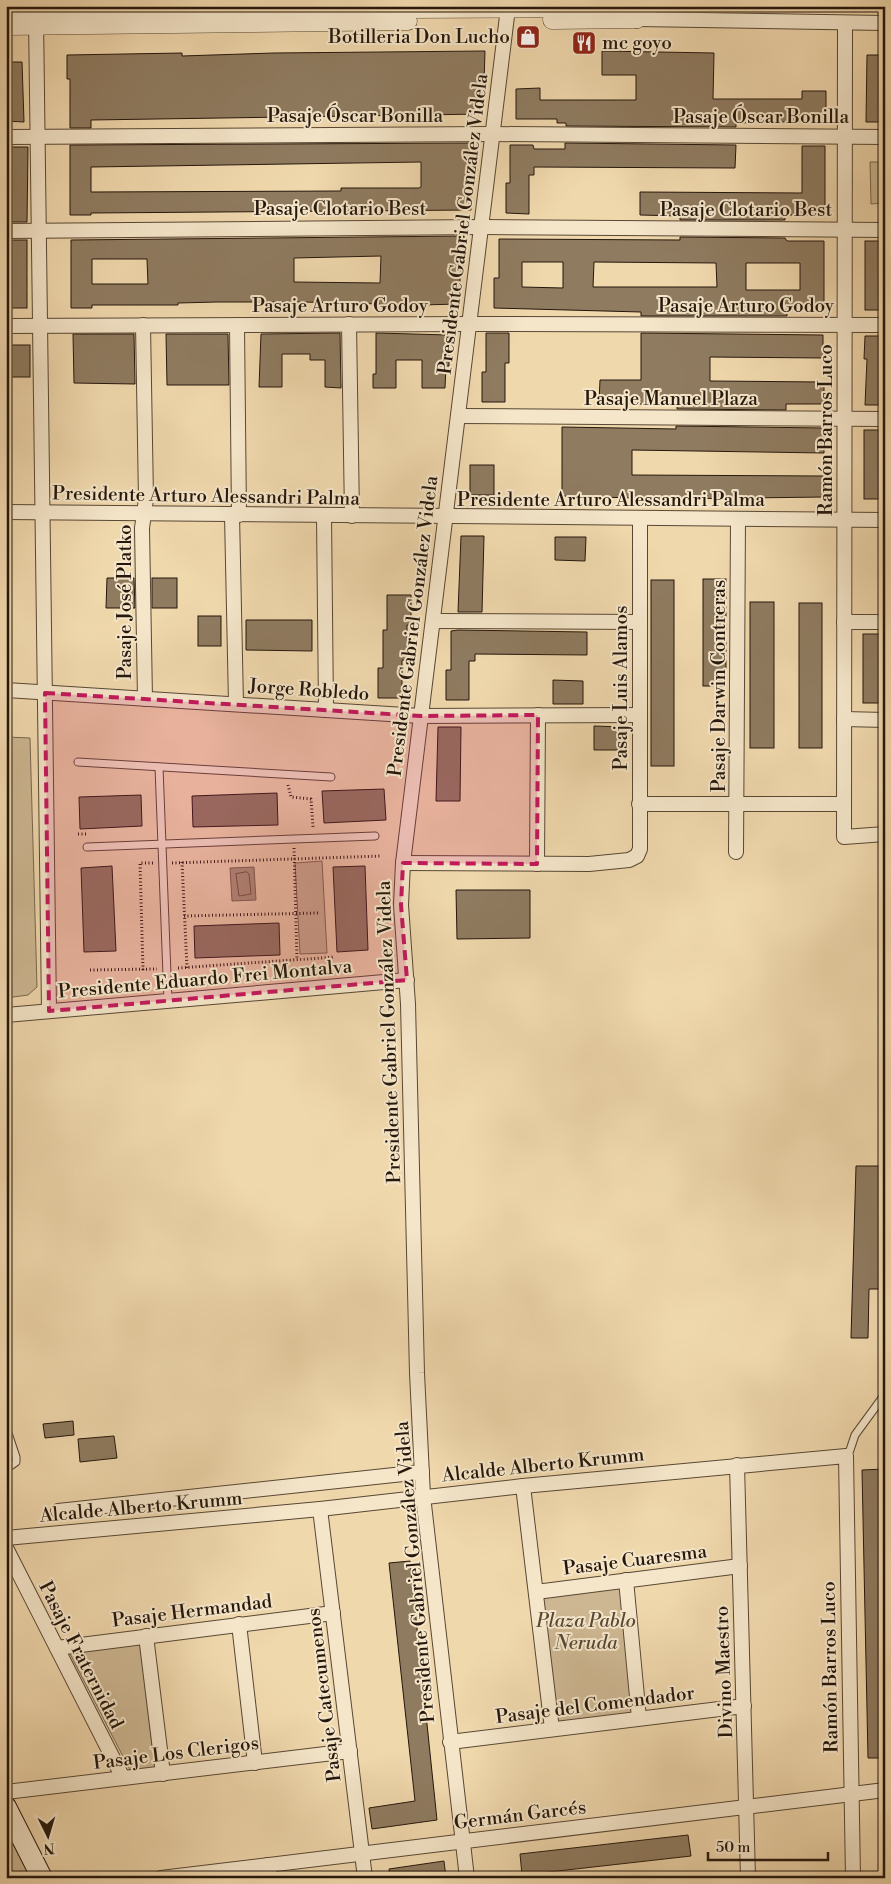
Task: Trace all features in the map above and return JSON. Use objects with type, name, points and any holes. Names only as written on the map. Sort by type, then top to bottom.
[{"type":"main road","points":[[6,1807],[42,1878]]},
{"type":"street","points":[[637,19],[650,6]]},
{"type":"street","points":[[6,11],[36,19]]},
{"type":"street","points":[[6,26],[36,19],[507,14],[611,11],[637,19],[885,23]]},
{"type":"street","name":"Presidente Gabriel González Videla","points":[[467,1878],[423,1496],[417,1373],[407,980],[401,905],[403,863],[507,14]]},
{"type":"street","points":[[36,19],[49,1011]]},
{"type":"street","name":"Ramón Barros Luco","points":[[845,23],[844,838],[885,834]]},
{"type":"street","name":"Pasaje Óscar Bonilla","points":[[6,137],[493,134],[885,137]]},
{"type":"street","name":"Pasaje Clotario Best","points":[[6,231],[481,227],[885,230]]},
{"type":"street","points":[[349,324],[352,516]]},
{"type":"street","name":"Pasaje Arturo Godoy","points":[[6,326],[349,324],[885,325]]},
{"type":"street","name":"Pasaje José Platko","points":[[143,325],[146,499],[142,528],[145,699]]},
{"type":"street","points":[[236,704],[237,325]]},
{"type":"street","name":"Pasaje Manuel Plaza","points":[[458,416],[885,419]]},
{"type":"street","name":"Presidente Arturo Alessandri Palma","points":[[6,512],[445,518],[885,520]]},
{"type":"street","points":[[324,516],[326,710]]},
{"type":"street","name":"Pasaje Luis Alamos","points":[[537,864],[589,864],[629,860],[637,856],[640,849],[640,519]]},
{"type":"street","name":"Pasaje Darwin Contreras","points":[[736,852],[738,519]]},
{"type":"street","points":[[433,621],[640,622]]},
{"type":"street","points":[[844,622],[885,622]]},
{"type":"street","name":"Jorge Robledo","points":[[6,690],[421,716],[640,715]]},
{"type":"street","points":[[403,863],[537,864],[538,716]]},
{"type":"street","points":[[844,720],[885,720]]},
{"type":"street","points":[[639,804],[844,804]]},
{"type":"street","name":"Presidente Eduardo Frei Montalva","points":[[6,1015],[407,980]]},
{"type":"street","name":"Ramón Barros Luco","points":[[846,1456],[853,1878]]},
{"type":"street","name":"Alcalde Alberto Krumm","points":[[6,1538],[320,1509],[423,1496],[846,1456]]},
{"type":"street","name":"Divino Maestro","points":[[737,1465],[748,1878]]},
{"type":"street","points":[[58,1511],[422,1472]]},
{"type":"street","points":[[523,1486],[552,1729]]},
{"type":"street","name":"Pasaje Catecumenos","points":[[320,1509],[365,1878]]},
{"type":"street","name":"Pasaje Fraternidad","points":[[6,1548],[123,1778]]},
{"type":"street","name":"Pasaje Cuaresma","points":[[536,1592],[740,1566]]},
{"type":"street","points":[[626,1580],[640,1718]]},
{"type":"street","name":"Pasaje Hermandad","points":[[57,1648],[333,1613]]},
{"type":"street","points":[[239,1624],[255,1763]]},
{"type":"street","points":[[146,1636],[163,1774]]},
{"type":"street","name":"Pasaje del Comendador","points":[[450,1742],[744,1706]]},
{"type":"street","name":"Pasaje Los Clerigos","points":[[6,1792],[350,1751]]},
{"type":"street","name":"Germán Garcés","points":[[168,1877],[269,1871],[362,1854],[885,1790]]},
{"type":"lane","points":[[78,762],[331,777]]},
{"type":"lane","points":[[159,767],[168,1001]]},
{"type":"lane","points":[[88,847],[375,836]]},
{"type":"lane","points":[[846,1456],[855,1435],[885,1394]]},
{"type":"lane","points":[[6,1427],[16,1462],[6,1469]]},
{"type":"path","points":[[281,785],[290,785],[291,797],[311,799],[313,827]]},
{"type":"path","points":[[294,839],[297,960]]},
{"type":"path","points":[[143,970],[140,863],[381,856]]},
{"type":"path","points":[[182,862],[187,968]]},
{"type":"path","points":[[184,916],[318,913]]},
{"type":"path","points":[[90,970],[187,968],[335,957]]},
{"type":"path","points":[[6,1861],[15,1878]]},
{"type":"highlighted area","points":[[45,693],[421,716],[538,715],[537,864],[403,863],[401,905],[407,980],[49,1011]]},
{"type":"green space","points":[[870,162],[885,162],[885,203],[871,204]]},
{"type":"green space","points":[[6,737],[30,738],[37,987],[28,995],[6,998]]},
{"type":"green space","points":[[322,861],[327,953],[300,954],[295,863]]},
{"type":"green space","name":"Plaza Pablo Neruda","points":[[618,1586],[624,1593],[636,1711],[632,1717],[563,1725],[556,1719],[541,1600],[545,1595]]},
{"type":"green space","points":[[140,1643],[155,1769],[131,1772],[69,1652]]},
{"type":"green space","points":[[6,1826],[33,1878],[6,1878]]},
{"type":"water","points":[[254,867],[256,900],[232,901],[230,868]]},
{"type":"building","points":[[485,51],[483,114],[91,120],[91,128],[70,128],[70,79],[67,79],[67,55],[182,53],[182,56]]},
{"type":"building","points":[[602,51],[714,53],[713,99],[802,99],[802,91],[826,91],[826,121],[736,123],[736,127],[566,126],[566,123],[557,123],[557,119],[516,119],[516,89],[540,88],[540,100],[636,100],[636,75],[602,75]]},
{"type":"building","points":[[867,55],[885,55],[885,122],[866,122]]},
{"type":"building","points":[[6,62],[22,62],[24,122],[6,121]]},
{"type":"building","points":[[477,143],[477,171],[471,171],[471,210],[91,213],[91,215],[70,215],[70,145]],"holes":[[[421,162],[421,187],[341,188],[341,191],[91,192],[91,167]]]},
{"type":"building","points":[[565,143],[736,145],[735,168],[534,167],[534,175],[529,175],[529,214],[506,213],[506,183],[510,183],[510,145],[533,145],[534,149],[565,149]]},
{"type":"building","points":[[802,146],[825,146],[825,215],[785,215],[785,220],[680,220],[680,216],[640,215],[640,192],[802,193]]},
{"type":"building","points":[[7,147],[28,147],[27,222],[6,222]]},
{"type":"building","points":[[464,236],[464,265],[460,265],[460,304],[380,306],[380,304],[303,302],[217,302],[178,303],[178,305],[92,305],[92,308],[71,308],[71,240]],"holes":[[[381,256],[380,283],[294,282],[294,258]],[[92,259],[147,259],[148,284],[92,284]]]},
{"type":"building","points":[[680,237],[785,238],[787,241],[824,241],[824,309],[787,310],[787,316],[641,316],[641,312],[494,308],[494,278],[499,278],[499,239],[680,240]],"holes":[[[522,262],[563,262],[563,288],[522,287]],[[594,262],[716,263],[717,287],[593,287]],[[746,263],[800,263],[800,290],[746,290]]]},
{"type":"building","points":[[6,240],[27,240],[27,308],[6,308]]},
{"type":"building","points":[[865,241],[885,241],[885,310],[865,310]]},
{"type":"building","points":[[340,333],[341,388],[325,387],[325,360],[310,360],[310,354],[282,354],[282,387],[259,387],[261,334]]},
{"type":"building","points":[[376,333],[449,335],[449,366],[446,366],[445,388],[422,388],[422,360],[396,360],[396,388],[373,388],[373,374],[376,374]]},
{"type":"building","points":[[486,333],[509,333],[509,363],[505,363],[505,402],[482,402],[482,372],[486,372]]},
{"type":"building","points":[[641,333],[823,335],[823,358],[710,357],[710,381],[824,382],[824,404],[786,404],[786,410],[677,409],[677,405],[599,403],[600,380],[641,380]]},
{"type":"building","points":[[73,334],[134,334],[135,384],[74,383]]},
{"type":"building","points":[[166,334],[228,334],[229,385],[167,385]]},
{"type":"building","points":[[865,336],[885,336],[885,405],[865,405],[867,359],[864,359]]},
{"type":"building","points":[[7,345],[30,345],[30,377],[7,377]]},
{"type":"building","points":[[676,426],[824,428],[824,453],[632,450],[632,475],[825,476],[825,497],[670,499],[562,496],[562,427],[676,429]]},
{"type":"building","points":[[864,430],[885,430],[885,499],[864,499]]},
{"type":"building","points":[[470,465],[494,465],[494,495],[470,495]]},
{"type":"building","points":[[461,536],[484,536],[482,612],[458,612]]},
{"type":"building","points":[[555,537],[586,537],[585,561],[555,560]]},
{"type":"building","points":[[107,578],[134,578],[135,608],[106,608]]},
{"type":"building","points":[[152,578],[177,578],[177,608],[152,608]]},
{"type":"building","points":[[703,579],[726,579],[726,686],[703,686]]},
{"type":"building","points":[[651,580],[674,580],[674,766],[651,766]]},
{"type":"building","points":[[387,595],[411,595],[411,625],[407,625],[407,660],[402,660],[402,698],[378,698],[378,668],[383,668],[383,630],[387,630]]},
{"type":"building","points":[[750,602],[774,602],[774,748],[750,748]]},
{"type":"building","points":[[799,603],[822,603],[822,748],[799,748]]},
{"type":"building","points":[[198,616],[221,616],[221,646],[198,646]]},
{"type":"building","points":[[246,620],[312,620],[312,651],[246,650]]},
{"type":"building","points":[[451,631],[587,632],[587,655],[475,654],[475,661],[469,661],[469,700],[446,700],[446,670],[451,670]]},
{"type":"building","points":[[863,634],[885,634],[885,703],[863,703]]},
{"type":"building","points":[[553,680],[583,681],[583,704],[553,704]]},
{"type":"building","points":[[594,726],[624,727],[624,750],[594,750]]},
{"type":"building","points":[[438,727],[461,727],[460,801],[436,801]]},
{"type":"building","points":[[384,789],[386,820],[324,823],[322,791]]},
{"type":"building","points":[[277,793],[278,825],[193,827],[192,796]]},
{"type":"building","points":[[141,795],[142,826],[80,829],[79,797]]},
{"type":"building","points":[[112,866],[116,951],[84,952],[81,868]]},
{"type":"building","points":[[365,866],[368,950],[337,952],[333,867]]},
{"type":"building","points":[[456,890],[530,890],[530,938],[457,939]]},
{"type":"building","points":[[279,923],[280,955],[195,958],[194,926]]},
{"type":"building","points":[[856,1166],[885,1166],[885,1289],[869,1289],[868,1338],[851,1338]]},
{"type":"building","points":[[73,1421],[74,1435],[45,1438],[43,1424]]},
{"type":"building","points":[[114,1436],[117,1458],[80,1462],[78,1439]]},
{"type":"building","points":[[885,1469],[885,1758],[868,1758],[862,1470]]},
{"type":"building","points":[[410,1561],[437,1820],[372,1829],[369,1808],[415,1801],[389,1563]]},
{"type":"building","points":[[688,1835],[691,1856],[522,1875],[520,1854]]},
{"type":"building","points":[[444,1861],[446,1878],[390,1878],[389,1869]]},
{"type":"place","name":"Botilleria Don Lucho","points":[[528,37]]},
{"type":"place","name":"mc goyo","points":[[584,43]]}]
